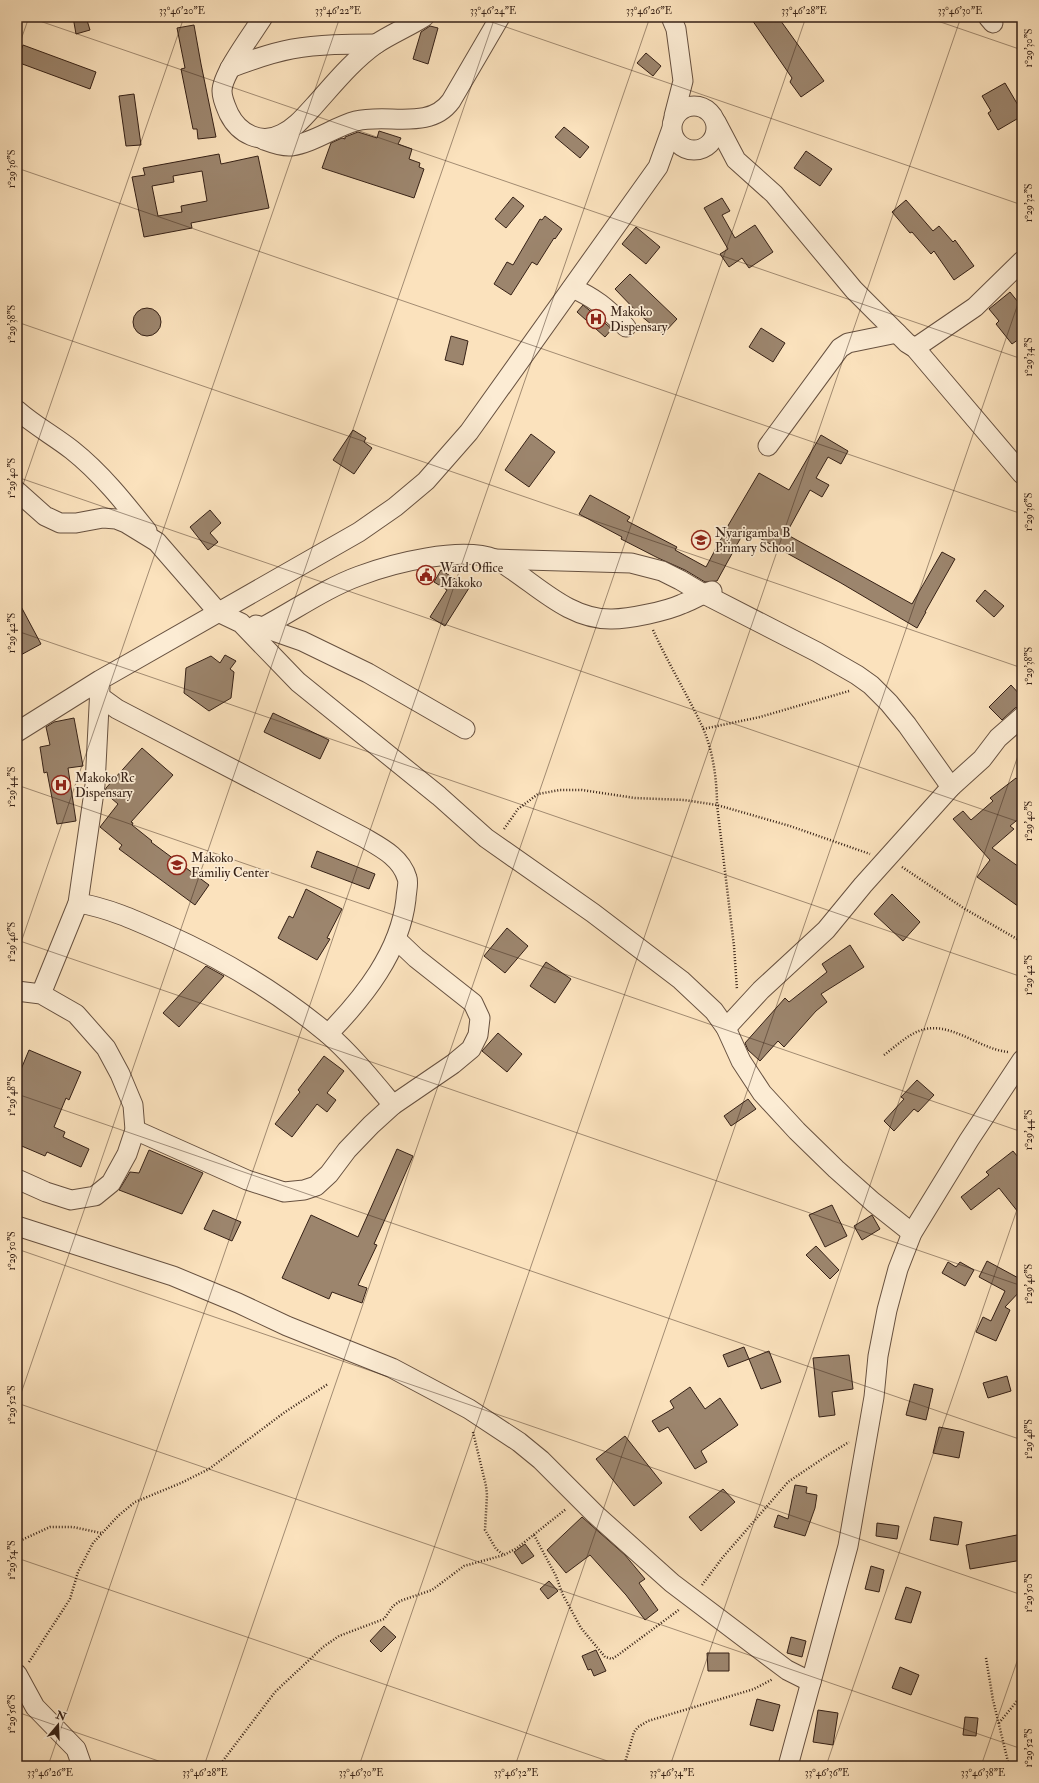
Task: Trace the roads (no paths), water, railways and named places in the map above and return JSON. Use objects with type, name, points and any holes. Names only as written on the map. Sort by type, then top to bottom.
[{"type":"street","points":[[263,17],[230,68],[223,83],[222,91],[224,104],[233,123],[246,134],[279,145],[289,146],[303,143],[339,127],[358,121],[423,118],[435,115],[446,108],[451,101],[500,17]]},
{"type":"street","points":[[261,139],[273,138],[283,134],[298,123],[350,67],[376,44],[424,17]]},
{"type":"street","points":[[17,732],[100,688],[218,612],[359,532],[395,507],[426,481],[469,432],[658,167],[672,124],[682,81],[676,29],[671,17]]},
{"type":"street","points":[[230,68],[273,53],[293,49],[331,45],[376,44]]},
{"type":"street","points":[[682,81],[701,106],[711,112],[736,160],[774,194],[854,290],[897,334],[915,348],[1022,474]]},
{"type":"street","points":[[672,124],[685,106],[701,106]]},
{"type":"street","points":[[658,167],[696,149],[715,137],[717,129],[716,122]]},
{"type":"street","points":[[672,124],[677,143],[736,160]]},
{"type":"street","points":[[915,348],[975,307],[1022,261]]},
{"type":"street","points":[[572,288],[591,296],[626,327]]},
{"type":"street","points":[[768,446],[840,348],[848,342],[897,334]]},
{"type":"street","points":[[17,410],[73,450],[115,490],[157,542],[218,612],[241,623],[263,627],[302,641],[368,673],[465,729]]},
{"type":"street","points":[[17,491],[45,516],[60,523],[76,523],[103,518],[116,519],[126,523],[157,542]]},
{"type":"street","points":[[263,627],[324,592],[359,576],[385,568],[448,554],[480,556],[496,559],[631,563],[662,571],[710,591],[857,675],[871,685],[908,725],[951,787]]},
{"type":"street","points":[[496,559],[573,610],[592,617],[612,620],[646,614],[682,605],[710,591]]},
{"type":"street","points":[[241,623],[298,682],[439,796],[486,838],[593,913],[680,980],[714,1011],[726,1028],[741,1061],[762,1093],[797,1131],[836,1169],[912,1233]]},
{"type":"street","points":[[41,994],[78,903],[95,785],[100,688]]},
{"type":"street","points":[[100,688],[117,709],[364,837],[395,857],[408,878],[405,906],[396,939],[364,994],[328,1034]]},
{"type":"street","points":[[726,1028],[761,990],[826,930],[951,787],[982,759],[998,738],[1022,717]]},
{"type":"street","points":[[78,903],[97,906],[125,915],[198,948],[260,984],[291,1005],[328,1034],[358,1062],[393,1105]]},
{"type":"street","points":[[135,1130],[247,1180],[284,1192],[304,1190],[316,1186],[329,1174],[352,1145],[393,1105],[453,1064],[471,1048],[478,1035],[480,1018],[473,1002],[416,958],[396,939]]},
{"type":"street","points":[[17,991],[41,994],[76,1014],[106,1048],[120,1074],[133,1105],[135,1130],[127,1154],[111,1183],[95,1196],[71,1200],[46,1192],[17,1179]]},
{"type":"street","points":[[788,1766],[848,1546],[869,1431],[878,1356],[887,1310],[898,1268],[912,1233],[969,1140],[1016,1056]]},
{"type":"street","points":[[17,1226],[173,1276],[238,1303],[286,1326],[392,1368],[469,1410],[512,1438],[541,1460],[580,1499],[672,1583],[692,1599],[787,1670],[811,1682]]},
{"type":"street","points":[[19,1677],[35,1707],[76,1749],[82,1766]]},
{"type":"place","name":"Makoko Dispensary","points":[[596,319]]},
{"type":"place","name":"Nyarigamba B Primary School","points":[[701,540]]},
{"type":"place","name":"Ward Office Makoko","points":[[426,575]]},
{"type":"place","name":"Makoko Rc Dispensary","points":[[61,785]]},
{"type":"place","name":"Makoko Familiy Center","points":[[177,865]]}]
